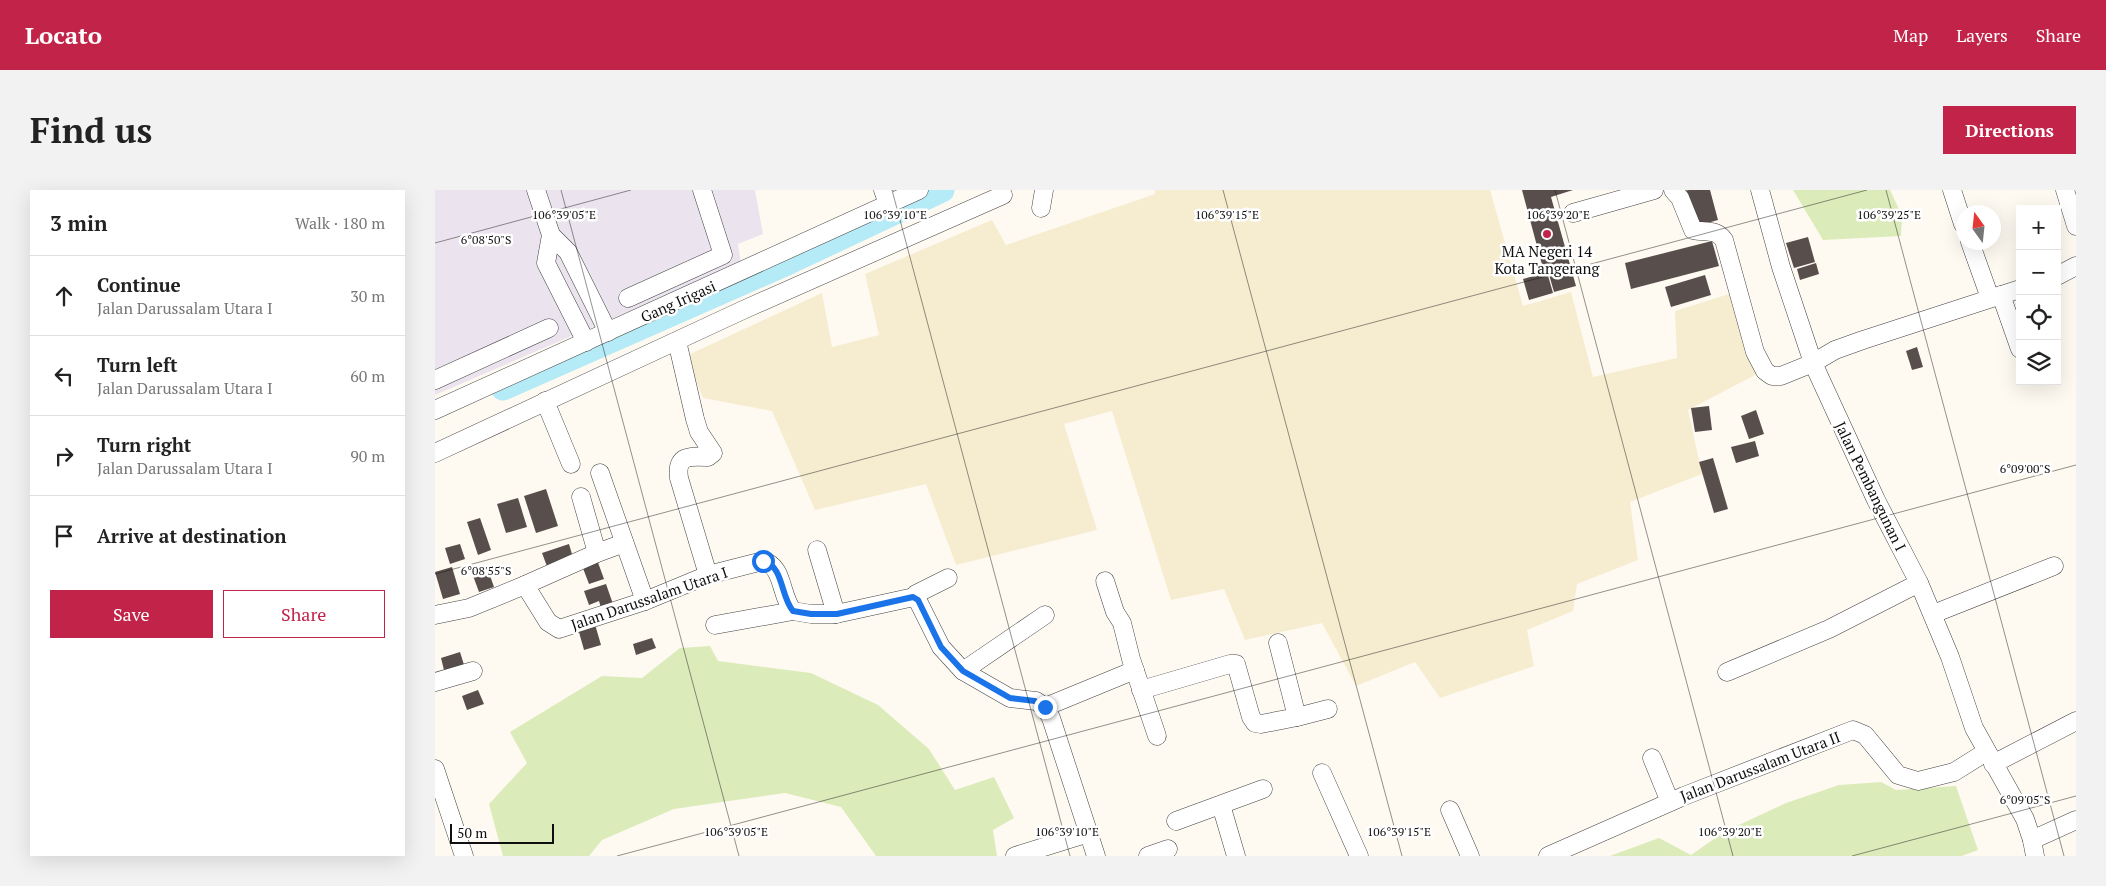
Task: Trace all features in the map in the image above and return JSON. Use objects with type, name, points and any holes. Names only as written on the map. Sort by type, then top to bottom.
[{"type":"street","points":[[536,190],[551,235],[568,252],[608,332]]},
{"type":"street","points":[[628,298],[723,255],[702,190]]},
{"type":"street","name":"Gang Irigasi","points":[[435,410],[587,342],[885,197],[919,190]]},
{"type":"street","points":[[1041,208],[1044,190]]},
{"type":"street","points":[[1573,213],[1654,190]]},
{"type":"street","points":[[1673,190],[1680,198],[1693,230],[1714,232],[1720,234],[1725,240],[1755,352],[1765,371],[1772,376],[1781,376],[1813,363],[1835,350],[1863,340],[2016,290]]},
{"type":"street","name":"Jalan Pembangunan I","points":[[1760,190],[1781,267],[1813,363],[1876,500],[1919,583],[1950,657],[1968,713],[1990,758],[2025,819],[2034,848]]},
{"type":"street","points":[[1952,190],[1957,205]]},
{"type":"street","points":[[2065,190],[2076,226]]},
{"type":"street","points":[[435,453],[743,310],[1003,195]]},
{"type":"street","points":[[551,235],[546,263],[587,342]]},
{"type":"street","points":[[1974,250],[2016,341]]},
{"type":"street","points":[[2061,274],[2076,266]]},
{"type":"street","points":[[435,380],[549,328]]},
{"type":"street","points":[[677,341],[697,426],[713,454],[708,457],[691,456],[682,461],[678,468],[679,478],[708,575]]},
{"type":"street","points":[[545,401],[571,464]]},
{"type":"street","points":[[600,473],[645,601]]},
{"type":"street","points":[[581,496],[597,552]]},
{"type":"street","points":[[435,615],[469,608],[597,552],[624,543]]},
{"type":"street","points":[[817,550],[837,614]]},
{"type":"street","name":"Jalan Darussalam Utara I","points":[[525,585],[548,622],[559,629],[645,601],[708,575],[763,561],[771,563],[776,567],[788,605],[793,611]]},
{"type":"street","points":[[1933,614],[2054,566]]},
{"type":"street","points":[[715,625],[793,611],[811,614],[837,614],[913,597],[948,578]]},
{"type":"street","points":[[1105,581],[1115,612],[1122,623],[1141,690],[1157,736]]},
{"type":"street","points":[[1727,672],[1829,629],[1919,583]]},
{"type":"street","points":[[913,597],[918,600],[941,647],[963,671],[1010,698],[1035,701],[1045,707],[1096,856]]},
{"type":"street","points":[[963,671],[1045,615]]},
{"type":"street","points":[[1278,643],[1297,717]]},
{"type":"street","points":[[1141,690],[1230,664],[1236,664],[1251,717],[1255,723],[1261,724],[1328,709]]},
{"type":"street","points":[[1045,707],[1135,670]]},
{"type":"street","points":[[435,682],[473,671]]},
{"type":"street","name":"Jalan Darussalam Utara II","points":[[1548,856],[1671,802],[1853,730],[1865,735],[1899,775],[1919,781],[1954,772],[2076,721]]},
{"type":"street","points":[[1652,758],[1671,802]]},
{"type":"street","points":[[435,770],[464,856]]},
{"type":"street","points":[[1323,773],[1359,856]]},
{"type":"street","points":[[1176,821],[1263,789]]},
{"type":"street","points":[[1221,805],[1236,856]]},
{"type":"street","points":[[1450,810],[1470,856]]},
{"type":"street","points":[[2034,848],[2042,834],[2076,820]]},
{"type":"street","points":[[1015,856],[1089,832]]},
{"type":"street","points":[[1148,856],[1168,849]]},
{"type":"shaded area","points":[[435,190],[755,190],[763,234],[738,244],[741,263],[435,395]]},
{"type":"shaded area","points":[[1155,190],[1490,190],[1523,306],[1571,292],[1593,377],[1677,358],[1675,311],[1729,294],[1757,374],[1688,410],[1702,474],[1630,502],[1638,560],[1577,584],[1573,611],[1527,630],[1534,666],[1440,698],[1415,662],[1356,686],[1322,623],[1245,640],[1224,589],[1171,600],[1112,411],[1064,424],[1097,530],[956,565],[926,484],[815,510],[772,411],[703,398],[686,356],[822,293],[832,347],[879,335],[865,274],[992,220],[1006,245],[1155,194]]},
{"type":"green space","points":[[1793,190],[1890,190],[1902,216],[1901,236],[1823,240]]},
{"type":"green space","points":[[710,646],[718,661],[811,673],[878,705],[929,749],[955,790],[994,777],[1014,818],[993,830],[997,856],[876,856],[841,807],[785,793],[674,809],[602,840],[589,856],[503,856],[489,804],[527,763],[510,732],[602,676],[642,678],[680,648]]},
{"type":"green space","points":[[1881,782],[1896,790],[1956,786],[1978,850],[1962,856],[1610,856],[1659,838],[1691,855],[1724,832],[1786,803],[1839,785]]},
{"type":"building","name":"MA Negeri 14 Kota Tangerang","points":[[1522,190],[1573,190],[1551,197],[1576,286],[1554,292],[1548,271],[1544,272]]},
{"type":"building","points":[[1710,190],[1718,220],[1693,227],[1683,191]]},
{"type":"building","points":[[1808,237],[1815,262],[1794,268],[1786,243]]},
{"type":"building","points":[[1712,241],[1719,266],[1631,289],[1625,263]]},
{"type":"building","points":[[1816,263],[1819,274],[1800,280],[1797,269]]},
{"type":"building","points":[[1547,272],[1553,293],[1529,300],[1523,279]]},
{"type":"building","points":[[1705,275],[1711,295],[1671,307],[1665,287]]},
{"type":"building","points":[[1917,347],[1923,367],[1912,370],[1906,351]]},
{"type":"building","points":[[1709,406],[1712,430],[1695,432],[1691,408]]},
{"type":"building","points":[[1756,410],[1764,434],[1749,439],[1741,416]]},
{"type":"building","points":[[1755,441],[1759,456],[1736,463],[1731,447]]},
{"type":"building","points":[[1713,458],[1728,509],[1714,513],[1699,462]]},
{"type":"building","points":[[546,489],[558,526],[536,533],[524,496]]},
{"type":"building","points":[[518,498],[527,527],[506,533],[497,504]]},
{"type":"building","points":[[480,518],[491,550],[478,555],[467,522]]},
{"type":"building","points":[[460,544],[465,559],[450,564],[445,548]]},
{"type":"building","points":[[569,544],[574,561],[548,569],[542,553]]},
{"type":"building","points":[[596,557],[604,579],[589,584],[581,563]]},
{"type":"building","points":[[452,567],[460,594],[443,599],[435,572]]},
{"type":"building","points":[[487,567],[494,587],[479,592],[472,573]]},
{"type":"building","points":[[606,584],[613,604],[601,608],[599,601],[589,605],[584,591]]},
{"type":"building","points":[[594,621],[601,645],[584,650],[577,625]]},
{"type":"building","points":[[652,638],[656,648],[636,655],[633,644]]},
{"type":"building","points":[[460,652],[465,668],[445,674],[441,658]]},
{"type":"building","points":[[478,690],[484,704],[467,710],[462,696]]},
{"type":"waterway","points":[[503,388],[787,263],[942,190]]},
{"type":"place","name":"MA Negeri 14 Kota Tangerang","points":[[1547,234]]},
{"type":"route","points":[[763,561],[771,563],[776,567],[788,605],[793,611],[811,614],[837,614],[913,597],[918,600],[941,647],[963,671],[993,690],[1010,698],[1035,701],[1045,707]]}]
